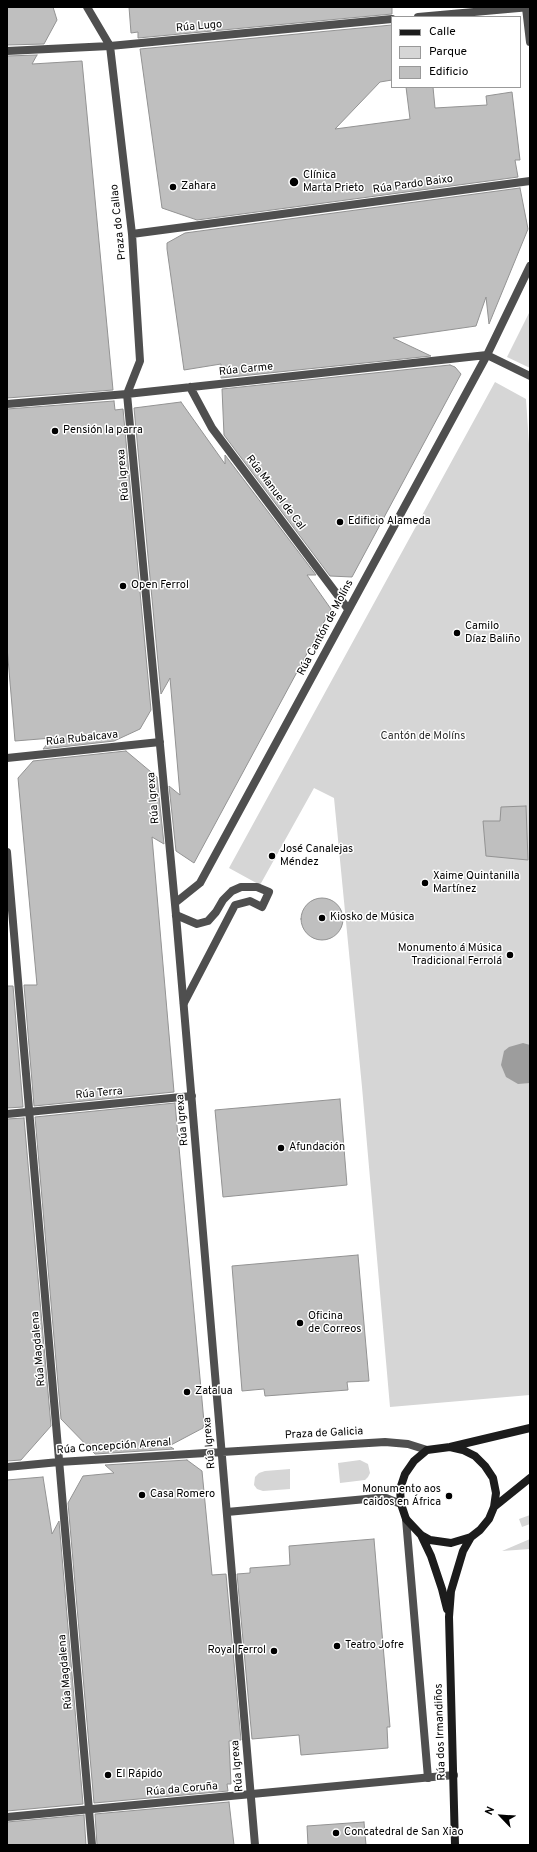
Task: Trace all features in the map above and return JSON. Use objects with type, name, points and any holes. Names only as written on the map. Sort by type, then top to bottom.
[{"type":"main road","points":[[450,1447],[463,1450],[475,1456],[485,1466],[492,1478],[496,1492],[494,1507],[489,1519],[480,1530],[471,1537],[451,1543],[430,1540],[421,1535],[406,1519],[401,1504],[400,1489],[405,1474],[414,1461],[427,1450],[450,1447],[530,1428]]},
{"type":"main road","points":[[494,1507],[530,1478]]},
{"type":"main road","name":"Rúa dos Irmandiños","points":[[421,1535],[431,1556],[442,1589],[449,1618]]},
{"type":"main road","name":"Rúa dos Irmandiños","points":[[455,1845],[449,1618],[451,1591],[463,1551],[471,1537]]},
{"type":"street","points":[[87,7],[110,46]]},
{"type":"street","points":[[430,16],[530,7]]},
{"type":"street","points":[[526,8],[530,42]]},
{"type":"street","name":"Rúa Lugo","points":[[7,51],[110,46],[391,19]]},
{"type":"street","name":"Praza do Callao","points":[[110,46],[132,234],[140,361],[127,394]]},
{"type":"street","name":"Rúa Pardo Baixo","points":[[132,234],[530,181]]},
{"type":"street","name":"Rúa Cantón de Molíns","points":[[175,903],[200,883],[348,608],[487,355],[530,266]]},
{"type":"street","points":[[487,355],[530,376]]},
{"type":"street","name":"Rúa Carme","points":[[7,404],[127,394],[487,355]]},
{"type":"street","name":"Rúa Manuel de Cal","points":[[190,387],[212,428],[348,608]]},
{"type":"street","name":"Rúa Igrexa","points":[[127,394],[184,1003],[255,1845]]},
{"type":"street","name":"Rúa Rubalcava","points":[[7,758],[160,742]]},
{"type":"street","name":"Rúa Magdalena","points":[[7,852],[92,1845]]},
{"type":"street","points":[[176,915],[197,924],[208,921],[216,912],[223,900],[232,891],[241,887],[257,887],[269,892],[262,907],[250,901],[235,905],[184,1003]]},
{"type":"street","name":"Rúa Terra","points":[[7,1114],[192,1096]]},
{"type":"street","name":"Praza de Galicia","points":[[222,1452],[384,1442],[408,1444],[427,1450]]},
{"type":"street","name":"Rúa Concepción Arenal","points":[[7,1467],[59,1462],[222,1452]]},
{"type":"street","points":[[227,1512],[377,1498],[386,1498],[401,1504]]},
{"type":"street","points":[[406,1519],[428,1778]]},
{"type":"street","name":"Rúa da Coruña","points":[[7,1817],[454,1775]]},
{"type":"green space","points":[[530,311],[530,368],[507,357]]},
{"type":"green space","name":"Cantón de Molíns","points":[[495,382],[526,399],[530,459],[530,1395],[390,1407],[362,1087],[334,798],[314,788],[260,885],[229,868]]},
{"type":"green space","points":[[360,1460],[368,1464],[370,1473],[368,1477],[365,1480],[340,1483],[338,1463]]},
{"type":"green space","points":[[290,1469],[290,1489],[263,1491],[257,1489],[254,1485],[255,1477],[259,1473],[265,1471]]},
{"type":"green space","points":[[530,1515],[530,1524],[522,1527],[519,1519]]},
{"type":"green space","points":[[530,1539],[530,1549],[502,1551]]},
{"type":"shaded area","points":[[523,1043],[530,1045],[530,1083],[518,1084],[506,1077],[501,1065],[504,1051],[509,1047]]},
{"type":"building","points":[[7,7],[53,7],[57,20],[44,44],[7,45]]},
{"type":"building","points":[[129,7],[392,7],[392,14],[138,38],[138,32],[131,33]]},
{"type":"building","points":[[391,25],[391,80],[380,82],[335,129],[410,119],[406,88],[433,88],[435,108],[487,105],[486,96],[512,92],[520,160],[515,160],[518,177],[197,220],[162,208],[140,49]]},
{"type":"building","points":[[37,55],[32,64],[82,61],[113,390],[7,398],[7,56]]},
{"type":"building","points":[[520,188],[528,229],[489,324],[486,297],[476,326],[393,338],[431,356],[221,378],[221,364],[184,370],[167,243],[185,233]]},
{"type":"building","points":[[450,365],[455,367],[461,374],[352,577],[330,576],[224,435],[222,389]]},
{"type":"building","points":[[114,401],[115,410],[123,409],[151,710],[140,729],[114,741],[43,749],[52,738],[15,741],[7,647],[7,409]]},
{"type":"building","points":[[181,402],[225,464],[225,455],[316,575],[307,575],[331,609],[194,863],[176,851],[169,786],[180,795],[170,678],[161,694],[134,408]]},
{"type":"building","points":[[126,751],[157,777],[164,844],[152,837],[174,1092],[34,1106],[24,985],[37,985],[18,778],[33,761]]},
{"type":"building","points":[[526,806],[528,860],[486,856],[483,821],[500,821],[501,807]]},
{"type":"building","name":"Kiosko de Música","points":[[322,898],[337,904],[343,919],[337,934],[322,940],[307,934],[301,919],[307,904]]},
{"type":"building","points":[[7,986],[13,986],[23,1107],[7,1108]]},
{"type":"building","name":"Afundación","points":[[340,1099],[347,1185],[223,1197],[215,1110]]},
{"type":"building","points":[[175,1103],[204,1422],[203,1428],[169,1446],[174,1449],[95,1454],[61,1419],[35,1117]]},
{"type":"building","points":[[24,1118],[51,1426],[21,1460],[7,1461],[7,1119]]},
{"type":"building","name":"Oficina de Correos","points":[[358,1255],[369,1381],[347,1382],[348,1390],[265,1396],[264,1389],[242,1391],[232,1266]]},
{"type":"building","points":[[187,1460],[202,1471],[212,1575],[226,1574],[241,1740],[229,1741],[231,1784],[227,1784],[228,1791],[94,1803],[68,1503],[83,1476],[114,1473],[105,1465]]},
{"type":"building","points":[[43,1477],[52,1534],[59,1521],[83,1804],[7,1811],[7,1480]]},
{"type":"building","name":"Teatro Jofre","points":[[374,1539],[390,1727],[387,1727],[388,1748],[301,1755],[299,1735],[252,1739],[237,1574],[250,1573],[250,1568],[290,1565],[289,1546]]},
{"type":"building","points":[[229,1802],[234,1845],[97,1845],[95,1814]]},
{"type":"building","points":[[84,1815],[86,1845],[7,1845],[7,1822]]},
{"type":"building","name":"Concatedral de San Xiao","points":[[364,1822],[366,1845],[308,1845],[307,1826]]},
{"type":"place","name":"Clínica Marta Prieto","points":[[294,182]]},
{"type":"place","name":"Zahara","points":[[173,187]]},
{"type":"place","name":"Pensión la parra","points":[[55,431]]},
{"type":"place","name":"Edificio Alameda","points":[[340,522]]},
{"type":"place","name":"Open Ferrol","points":[[123,586]]},
{"type":"place","name":"Camilo Díaz Baliño","points":[[457,633]]},
{"type":"place","name":"José Canalejas Méndez","points":[[272,856]]},
{"type":"place","name":"Xaime Quintanilla Martínez","points":[[425,883]]},
{"type":"place","name":"Kiosko de Música","points":[[322,918]]},
{"type":"place","name":"Monumento á Música Tradicional Ferrolá","points":[[510,955]]},
{"type":"place","name":"Afundación","points":[[281,1148]]},
{"type":"place","name":"Oficina de Correos","points":[[300,1323]]},
{"type":"place","name":"Zatalua","points":[[187,1392]]},
{"type":"place","name":"Casa Romero","points":[[142,1495]]},
{"type":"place","name":"Monumento aos caidos en África","points":[[449,1496]]},
{"type":"place","name":"Teatro Jofre","points":[[337,1646]]},
{"type":"place","name":"Royal Ferrol","points":[[274,1651]]},
{"type":"place","name":"El Rápido","points":[[108,1775]]},
{"type":"place","name":"Concatedral de San Xiao","points":[[336,1833]]}]
